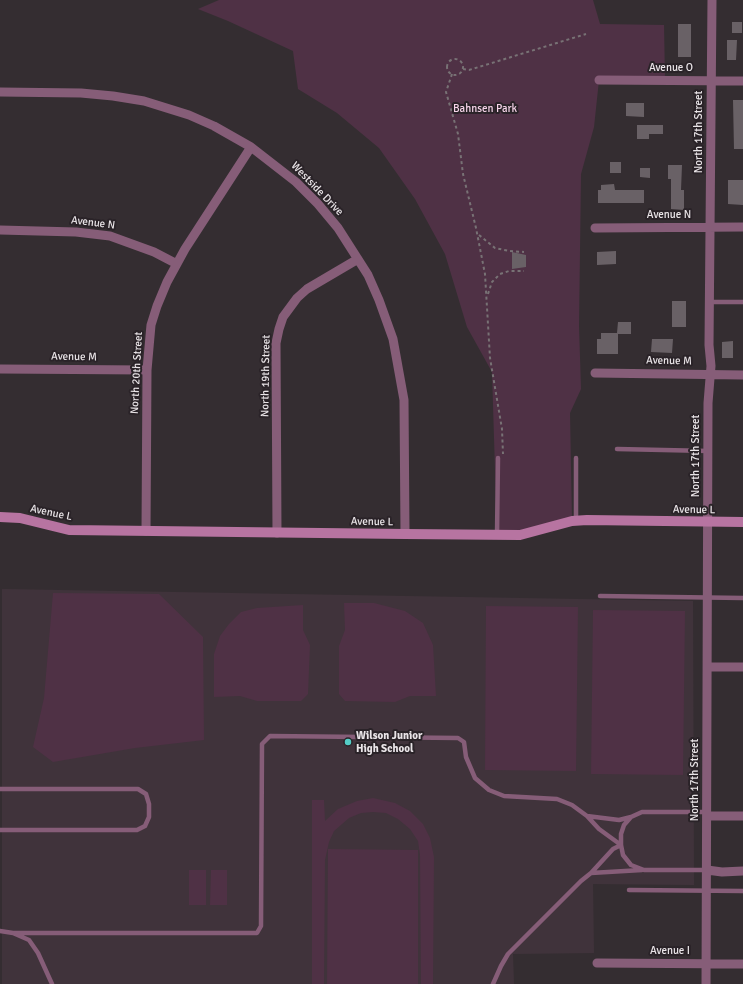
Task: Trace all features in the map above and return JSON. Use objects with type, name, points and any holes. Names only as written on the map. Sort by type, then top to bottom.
[{"type":"street","name":"North 17th Street","points":[[706,984],[708,403],[710,374],[712,0]]},
{"type":"street","name":"Avenue O","points":[[599,80],[743,80]]},
{"type":"street","name":"Westside Drive","points":[[0,92],[81,93],[113,96],[144,101],[189,115],[214,126],[251,147],[296,182],[318,204],[338,228],[358,259],[382,307],[393,339],[400,369],[405,423],[406,534]]},
{"type":"street","name":"North 20th Street","points":[[146,531],[148,343],[156,306],[177,264],[251,147]]},
{"type":"street","name":"Avenue N","points":[[595,228],[743,227]]},
{"type":"street","name":"Avenue N","points":[[0,230],[76,232],[110,236],[136,244],[177,264]]},
{"type":"street","name":"North 19th Street","points":[[277,533],[276,343],[279,328],[283,317],[297,298],[307,290],[358,259]]},
{"type":"street","name":"Avenue M","points":[[0,369],[147,370]]},
{"type":"street","name":"Avenue M","points":[[595,373],[743,375]]},
{"type":"street","name":"Avenue L","points":[[0,517],[20,518],[69,530],[497,535],[520,535],[576,521],[743,522]]},
{"type":"street","points":[[708,667],[743,667]]},
{"type":"street","points":[[707,814],[743,816]]},
{"type":"street","points":[[707,870],[743,872]]},
{"type":"street","name":"Avenue I","points":[[597,963],[743,964]]},
{"type":"lane","points":[[710,302],[743,302]]},
{"type":"lane","points":[[616,449],[709,451]]},
{"type":"lane","points":[[497,535],[500,458]]},
{"type":"lane","points":[[576,458],[576,521]]},
{"type":"lane","points":[[600,596],[743,598]]},
{"type":"lane","points":[[0,932],[258,933],[261,926],[262,744],[270,736],[458,738],[464,742],[466,758],[475,778],[489,790],[504,796],[557,799],[572,805],[587,816],[607,836],[621,845]]},
{"type":"lane","points":[[0,789],[138,789],[146,794],[149,804],[149,817],[145,826],[137,830],[0,830]]},
{"type":"lane","points":[[587,816],[619,820],[642,812],[707,814]]},
{"type":"lane","points":[[631,817],[624,825],[621,834],[623,855],[631,864],[644,870]]},
{"type":"lane","points":[[493,984],[508,954],[581,882],[592,874],[613,849],[621,845]]},
{"type":"lane","points":[[592,874],[644,870],[707,870]]},
{"type":"lane","points":[[629,890],[743,891]]},
{"type":"lane","points":[[13,933],[29,940],[38,953],[52,984]]},
{"type":"path","points":[[463,69],[461,61],[456,58],[450,60],[447,66],[448,71],[452,74],[457,74],[463,69],[469,70],[586,34]]},
{"type":"path","points":[[452,74],[446,92],[458,134],[463,174],[477,234],[487,295],[490,358],[502,429],[500,458]]},
{"type":"path","points":[[477,234],[496,248],[524,252]]},
{"type":"path","points":[[487,295],[492,282],[500,274],[509,271],[524,271]]},
{"type":"shaded area","name":"Wilson Junior High School","points":[[2,589],[693,601],[694,885],[593,884],[594,953],[513,954],[514,984],[2,984]]},
{"type":"green space","name":"Bahnsen Park","points":[[219,0],[593,0],[600,24],[664,25],[665,80],[599,80],[594,127],[581,174],[579,326],[581,389],[570,413],[572,521],[497,535],[492,372],[467,327],[445,254],[415,199],[379,148],[337,113],[298,89],[293,51],[198,9]]},
{"type":"green space","points":[[53,593],[159,594],[203,637],[204,740],[135,748],[53,762],[33,747],[44,698]]},
{"type":"green space","points":[[344,603],[374,603],[405,611],[423,623],[433,645],[436,696],[410,696],[395,702],[345,701],[339,694],[339,646],[345,630]]},
{"type":"green space","points":[[303,605],[303,630],[310,645],[308,694],[301,701],[257,701],[240,696],[214,697],[214,654],[220,636],[229,624],[241,612],[257,608]]},
{"type":"green space","points":[[486,606],[578,607],[576,771],[485,770]]},
{"type":"green space","points":[[593,610],[685,611],[683,775],[591,774]]},
{"type":"green space","points":[[373,798],[395,803],[410,811],[423,824],[430,838],[434,857],[433,984],[421,984],[420,855],[418,841],[410,829],[398,819],[386,813],[373,812],[361,813],[349,818],[334,831],[329,842],[325,860],[324,984],[312,984],[312,800],[324,800],[325,821],[338,809],[357,801]]},
{"type":"green space","points":[[328,849],[418,850],[418,984],[327,984]]},
{"type":"green space","points":[[189,870],[206,870],[206,905],[189,905]]},
{"type":"green space","points":[[211,870],[227,870],[227,905],[210,905]]},
{"type":"building","points":[[732,22],[742,22],[742,33],[732,33]]},
{"type":"building","points":[[678,24],[691,24],[691,57],[678,57]]},
{"type":"building","points":[[727,40],[737,40],[736,60],[727,60]]},
{"type":"building","points":[[733,100],[743,100],[743,149],[734,149]]},
{"type":"building","points":[[626,103],[644,103],[644,117],[626,116]]},
{"type":"building","points":[[637,125],[663,125],[663,134],[649,134],[649,139],[637,139]]},
{"type":"building","points":[[610,162],[621,162],[621,173],[610,173]]},
{"type":"building","points":[[668,165],[682,165],[681,190],[684,190],[684,210],[671,209],[671,179],[668,179]]},
{"type":"building","points":[[640,168],[650,168],[650,178],[640,177]]},
{"type":"building","points":[[728,180],[743,180],[743,205],[728,204]]},
{"type":"building","points":[[614,184],[615,190],[644,190],[644,203],[598,203],[598,190],[601,190],[601,185]]},
{"type":"building","points":[[616,251],[616,264],[597,265],[597,252]]},
{"type":"building","points":[[512,252],[526,255],[526,267],[512,269]]},
{"type":"building","points":[[672,301],[686,301],[686,327],[672,327]]},
{"type":"building","points":[[618,322],[631,322],[631,334],[618,334],[618,354],[597,354],[597,339],[601,339],[601,333],[617,333]]},
{"type":"building","points":[[652,339],[673,339],[672,353],[651,352]]},
{"type":"building","points":[[733,341],[733,358],[722,358],[722,342]]},
{"type":"place","name":"Wilson Junior High School","points":[[348,742]]}]
